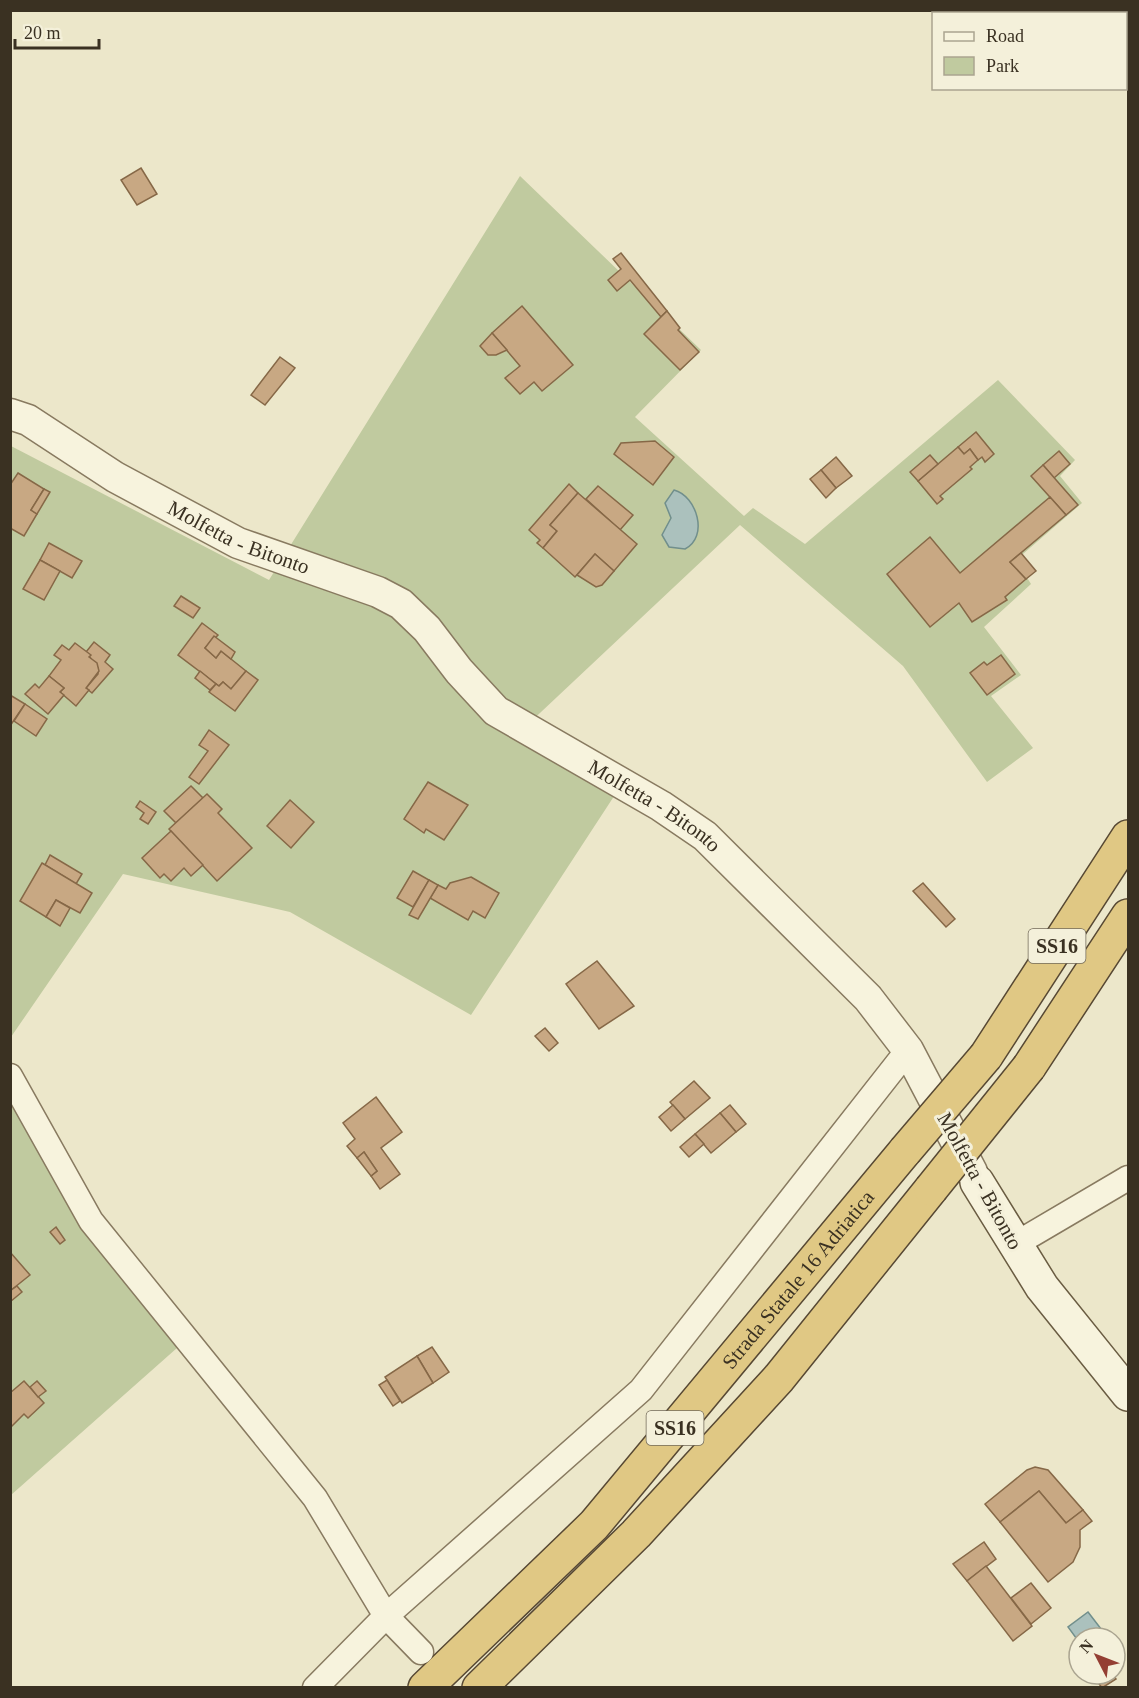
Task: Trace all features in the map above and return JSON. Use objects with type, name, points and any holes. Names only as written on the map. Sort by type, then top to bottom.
[{"type":"highway","name":"Strada Statale 16 Adriatica","points":[[425,1688],[594,1525],[986,1056],[1128,837]]},
{"type":"highway","name":"Strada Statale 16 Adriatica","points":[[479,1688],[636,1534],[779,1378],[1029,1067],[1128,916]]},
{"type":"main road","name":"Molfetta - Bitonto","points":[[977,1182],[1042,1287],[1128,1394]]},
{"type":"street","name":"Molfetta - Bitonto","points":[[10,414],[28,420],[115,477],[238,543],[378,592],[401,604],[427,629],[459,671],[496,711],[661,806],[705,836],[868,998],[908,1050],[977,1182]]},
{"type":"street","points":[[315,1688],[387,1616],[641,1390],[908,1050]]},
{"type":"street","points":[[10,1076],[91,1221],[315,1498],[387,1616],[421,1652]]},
{"type":"street","points":[[1014,1245],[1128,1178]]},
{"type":"green space","points":[[520,176],[701,350],[635,417],[744,516],[753,508],[805,544],[998,380],[1075,460],[1060,476],[1082,503],[1016,560],[1031,584],[984,627],[1021,675],[991,696],[1033,748],[987,782],[903,666],[740,525],[524,728],[622,784],[471,1015],[290,912],[123,874],[11,1037],[11,446],[269,580]]},
{"type":"green space","points":[[10,1077],[66,1178],[186,1340],[11,1495]]},
{"type":"water","points":[[674,490],[689,500],[697,517],[697,536],[685,549],[669,547],[662,535],[671,518],[665,503]]},
{"type":"water","points":[[1088,1612],[1099,1626],[1069,1626]]},
{"type":"building","points":[[141,168],[157,194],[137,205],[121,180]]},
{"type":"building","points":[[621,253],[667,311],[661,317],[630,280],[617,291],[608,280],[621,269],[613,259]]},
{"type":"building","points":[[522,306],[573,365],[542,391],[534,382],[520,394],[505,378],[520,366],[492,333]]},
{"type":"building","points":[[667,311],[680,328],[678,330],[699,352],[680,370],[644,334]]},
{"type":"building","points":[[492,333],[507,350],[496,355],[488,355],[480,346]]},
{"type":"building","points":[[280,357],[295,368],[265,405],[251,395]]},
{"type":"building","points":[[976,432],[994,454],[985,462],[982,457],[978,460],[970,449],[964,454],[958,447]]},
{"type":"building","points":[[655,441],[674,457],[653,485],[614,454],[621,443]]},
{"type":"building","points":[[958,447],[964,454],[970,449],[978,460],[970,467],[972,469],[940,496],[943,499],[937,504],[918,481]]},
{"type":"building","points":[[1059,451],[1070,464],[1054,478],[1043,465]]},
{"type":"building","points":[[930,455],[938,464],[918,481],[910,472]]},
{"type":"building","points":[[836,457],[852,476],[836,488],[821,470]]},
{"type":"building","points":[[1043,465],[1078,505],[1066,515],[1031,476]]},
{"type":"building","points":[[821,470],[836,488],[826,498],[810,479]]},
{"type":"building","points":[[18,473],[44,489],[31,510],[37,514],[24,536],[10,528],[10,485]]},
{"type":"building","points":[[569,484],[578,493],[550,525],[557,531],[543,548],[537,543],[540,540],[529,530]]},
{"type":"building","points":[[598,486],[633,515],[620,530],[586,499]]},
{"type":"building","points":[[44,489],[50,492],[37,514],[31,510]]},
{"type":"building","points":[[578,493],[637,544],[614,571],[595,554],[575,577],[543,548],[557,531],[550,525]]},
{"type":"building","points":[[1050,497],[1066,515],[1010,562],[1026,579],[1005,597],[1007,600],[972,622],[959,603],[930,627],[887,574],[930,537],[960,573]]},
{"type":"building","points":[[49,543],[82,561],[72,578],[40,560]]},
{"type":"building","points":[[1021,553],[1036,571],[1026,579],[1010,562]]},
{"type":"building","points":[[595,554],[614,571],[602,585],[596,587],[577,575]]},
{"type":"building","points":[[40,560],[60,571],[44,600],[23,589]]},
{"type":"building","points":[[181,596],[200,608],[193,618],[174,606]]},
{"type":"building","points":[[202,623],[218,635],[205,648],[216,658],[221,651],[246,671],[231,689],[223,682],[219,686],[178,655]]},
{"type":"building","points":[[214,636],[235,652],[231,659],[221,651],[216,658],[205,648]]},
{"type":"building","points":[[94,642],[110,655],[105,662],[113,669],[92,693],[86,688],[98,674],[98,668],[86,652]]},
{"type":"building","points":[[75,643],[91,655],[89,657],[97,663],[99,671],[86,688],[89,690],[76,706],[60,692],[64,688],[49,676],[61,660],[54,655],[62,645],[69,650]]},
{"type":"building","points":[[1001,655],[1015,674],[987,695],[970,673],[984,662],[987,665]]},
{"type":"building","points":[[200,671],[216,684],[210,690],[195,678]]},
{"type":"building","points":[[246,671],[258,680],[235,711],[209,692],[216,684],[219,686],[223,682],[231,689]]},
{"type":"building","points":[[49,676],[64,688],[60,692],[64,695],[48,714],[25,694],[35,684],[39,688]]},
{"type":"building","points":[[10,695],[25,704],[10,726]]},
{"type":"building","points":[[25,704],[47,719],[36,736],[14,721]]},
{"type":"building","points":[[209,730],[229,745],[199,784],[189,777],[208,751],[199,745]]},
{"type":"building","points":[[428,782],[468,805],[444,840],[426,829],[424,833],[404,819]]},
{"type":"building","points":[[191,786],[203,798],[176,823],[164,811]]},
{"type":"building","points":[[207,794],[222,809],[218,813],[252,848],[217,881],[169,829]]},
{"type":"building","points":[[290,800],[314,822],[291,848],[267,826]]},
{"type":"building","points":[[140,801],[156,812],[148,824],[140,819],[144,813],[136,807]]},
{"type":"building","points":[[171,831],[203,865],[191,876],[184,868],[171,881],[164,874],[160,878],[142,858]]},
{"type":"building","points":[[50,855],[82,874],[76,884],[45,865]]},
{"type":"building","points":[[42,863],[92,893],[80,913],[56,900],[46,917],[20,901]]},
{"type":"building","points":[[413,871],[429,880],[413,907],[397,898]]},
{"type":"building","points":[[471,877],[499,893],[485,918],[473,911],[468,920],[430,898],[438,885],[446,889],[450,883]]},
{"type":"building","points":[[429,880],[438,885],[418,919],[409,915]]},
{"type":"building","points":[[923,883],[955,919],[946,927],[913,891]]},
{"type":"building","points":[[56,900],[70,908],[60,926],[46,917]]},
{"type":"building","points":[[597,961],[634,1006],[599,1029],[566,984]]},
{"type":"building","points":[[545,1028],[558,1043],[549,1051],[535,1036]]},
{"type":"building","points":[[694,1081],[710,1098],[685,1119],[670,1102]]},
{"type":"building","points":[[376,1097],[402,1132],[381,1148],[400,1174],[380,1189],[371,1176],[377,1171],[364,1152],[357,1158],[347,1146],[355,1139],[343,1123]]},
{"type":"building","points":[[673,1105],[685,1119],[671,1131],[659,1117]]},
{"type":"building","points":[[730,1105],[746,1124],[736,1132],[720,1113]]},
{"type":"building","points":[[720,1113],[736,1132],[711,1153],[695,1134]]},
{"type":"building","points":[[695,1134],[704,1144],[689,1157],[680,1147]]},
{"type":"building","points":[[364,1152],[377,1171],[371,1176],[357,1158]]},
{"type":"building","points":[[56,1227],[65,1240],[60,1244],[50,1232]]},
{"type":"building","points":[[10,1252],[30,1275],[10,1291]]},
{"type":"building","points":[[17,1286],[22,1292],[10,1302],[10,1291]]},
{"type":"building","points":[[432,1347],[449,1372],[433,1383],[417,1356]]},
{"type":"building","points":[[417,1356],[433,1383],[402,1403],[385,1377]]},
{"type":"building","points":[[387,1380],[400,1401],[393,1406],[379,1385]]},
{"type":"building","points":[[24,1381],[44,1403],[28,1418],[24,1414],[11,1427],[10,1393]]},
{"type":"building","points":[[37,1381],[46,1391],[38,1397],[30,1387]]},
{"type":"building","points":[[1035,1467],[1048,1470],[1083,1510],[1066,1523],[1039,1491],[1000,1522],[985,1504],[1027,1470]]},
{"type":"building","points":[[1039,1491],[1066,1523],[1083,1510],[1092,1521],[1080,1530],[1080,1547],[1073,1562],[1048,1582],[1000,1522]]},
{"type":"building","points":[[984,1542],[996,1559],[967,1581],[953,1564]]},
{"type":"building","points":[[986,1566],[1032,1626],[1013,1641],[967,1581]]},
{"type":"building","points":[[1031,1583],[1051,1608],[1031,1624],[1011,1598]]}]
